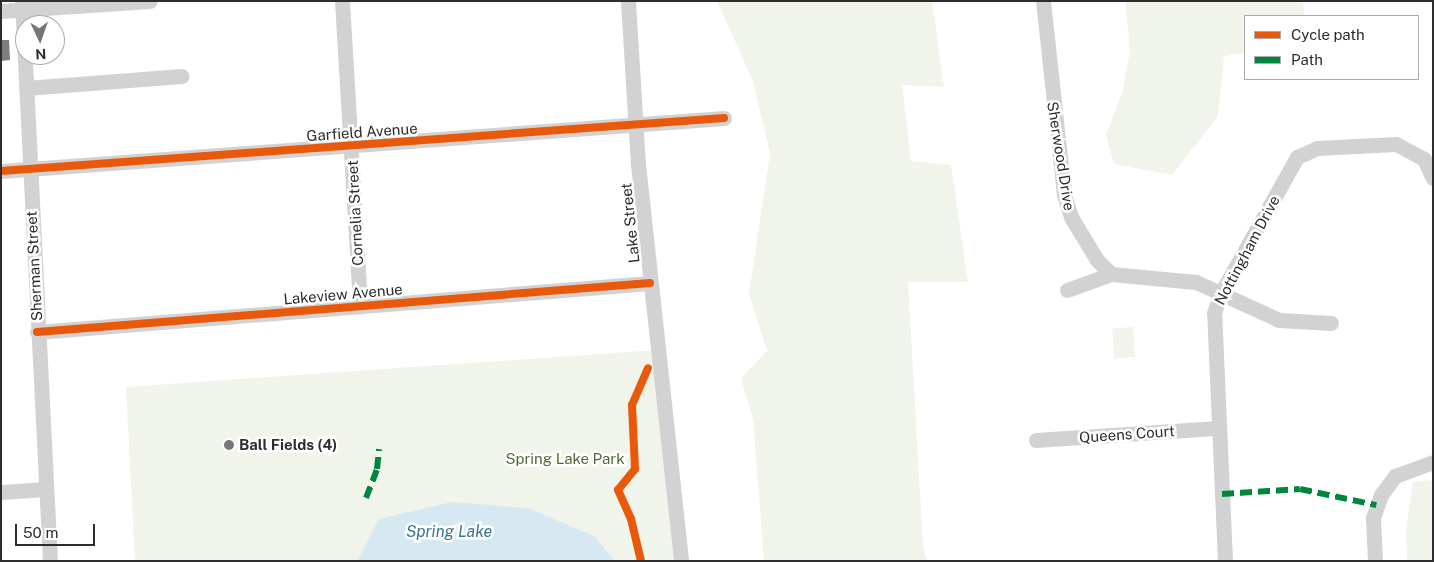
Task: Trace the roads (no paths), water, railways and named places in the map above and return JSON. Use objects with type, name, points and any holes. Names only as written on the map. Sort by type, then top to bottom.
[{"type":"street","points":[[1,11],[23,6],[150,1]]},
{"type":"street","name":"Cornelia Street","points":[[342,1],[360,306]]},
{"type":"street","name":"Lake Street","points":[[628,1],[635,126],[650,283],[681,561]]},
{"type":"street","name":"Sherwood Drive","points":[[1043,1],[1064,195],[1071,217],[1097,260],[1111,274]]},
{"type":"street","name":"Sherman Street","points":[[23,6],[29,169],[50,561]]},
{"type":"street","points":[[26,88],[182,76]]},
{"type":"street","name":"Garfield Avenue","points":[[1,171],[351,147],[724,118]]},
{"type":"street","name":"Nottingham Drive","points":[[1225,561],[1214,313],[1222,293],[1297,157],[1317,148],[1396,144],[1424,159],[1433,178]]},
{"type":"street","points":[[1067,290],[1111,274],[1196,282],[1279,320],[1331,322]]},
{"type":"street","name":"Lakeview Avenue","points":[[37,332],[650,283]]},
{"type":"street","name":"Queens Court","points":[[1036,440],[1219,428]]},
{"type":"street","points":[[1375,561],[1373,518],[1381,495],[1395,476],[1433,462]]},
{"type":"street","points":[[1,492],[46,489]]},
{"type":"water","name":"Spring Lake","points":[[452,502],[528,508],[594,536],[615,561],[357,561],[379,519]]},
{"type":"place","name":"Ball Fields (4)","points":[[229,445]]},
{"type":"park label","name":"Spring Lake Park","points":[[565,459]]}]
